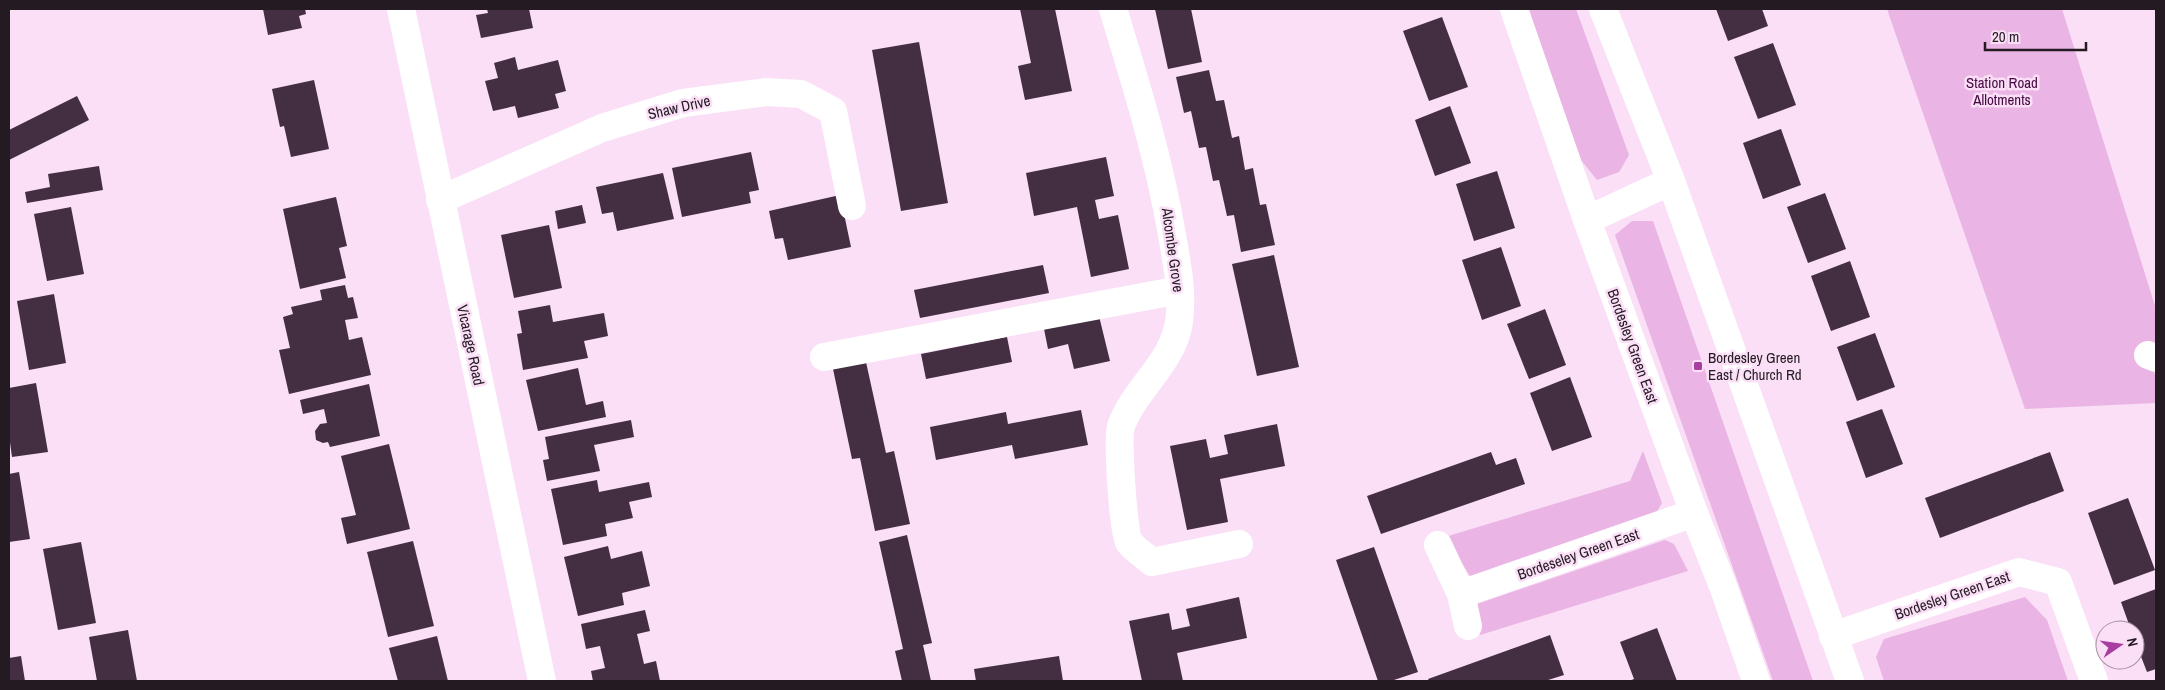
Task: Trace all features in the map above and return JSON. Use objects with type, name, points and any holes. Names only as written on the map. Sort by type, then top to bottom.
[{"type":"street","name":"Vicarage Road","points":[[401,9],[542,681]]},
{"type":"street","name":"Alcombe Grove","points":[[1112,9],[1148,124],[1167,207],[1180,290],[1179,321],[1173,346],[1134,400],[1120,428],[1121,505],[1129,542],[1152,562],[1239,544]]},
{"type":"street","name":"Bordesley Green East","points":[[1514,9],[1587,220],[1694,513],[1723,586],[1756,681]]},
{"type":"street","points":[[1603,9],[1670,181],[1850,681]]},
{"type":"street","name":"Shaw Drive","points":[[440,200],[602,128],[683,104],[766,92],[801,94],[833,111],[852,206]]},
{"type":"street","points":[[1587,220],[1670,181]]},
{"type":"street","points":[[824,358],[1180,290]]},
{"type":"street","name":"Bordeseley Green East","points":[[1462,594],[1694,513]]},
{"type":"street","points":[[1438,545],[1462,594],[1468,626]]},
{"type":"street","name":"Bordesley Green East","points":[[1833,636],[2019,572],[2058,582],[2094,681]]},
{"type":"green space","points":[[1528,9],[1576,9],[1629,155],[1619,172],[1597,180],[1581,160]]},
{"type":"green space","name":"Station Road Allotments","points":[[1887,9],[2062,9],[2156,309],[2156,356],[2148,355],[2156,377],[2156,403],[2025,409]]},
{"type":"green space","points":[[1632,221],[1653,221],[1813,681],[1773,681],[1615,235]]},
{"type":"green space","points":[[1643,451],[1662,503],[1655,515],[1472,579],[1445,537],[1630,481]]},
{"type":"green space","points":[[1665,540],[1674,544],[1688,571],[1480,635],[1477,604]]},
{"type":"green space","points":[[2025,597],[2047,620],[2068,681],[1884,681],[1876,657],[1884,639]]},
{"type":"building","points":[[263,9],[305,9],[306,14],[299,16],[302,28],[268,35]]},
{"type":"building","points":[[487,9],[529,9],[533,28],[481,38],[476,15],[488,13]]},
{"type":"building","points":[[1020,9],[1055,9],[1072,91],[1025,100],[1018,66],[1031,63]]},
{"type":"building","points":[[1155,9],[1191,9],[1202,62],[1168,69]]},
{"type":"building","points":[[1716,9],[1762,9],[1768,26],[1728,41]]},
{"type":"building","points":[[1442,17],[1468,87],[1429,101],[1403,31]]},
{"type":"building","points":[[919,42],[948,203],[901,211],[872,50]]},
{"type":"building","points":[[1773,43],[1796,105],[1758,119],[1734,57]]},
{"type":"building","points":[[515,57],[518,70],[558,60],[566,91],[555,94],[559,108],[518,118],[515,106],[493,111],[485,81],[498,78],[494,63]]},
{"type":"building","points":[[1209,70],[1216,101],[1224,100],[1232,138],[1239,136],[1245,170],[1253,168],[1260,205],[1266,204],[1275,245],[1241,252],[1234,215],[1227,216],[1219,180],[1213,181],[1206,147],[1199,148],[1191,111],[1184,113],[1176,77]]},
{"type":"building","points":[[314,80],[329,149],[291,157],[284,126],[280,127],[272,89]]},
{"type":"building","points":[[77,96],[89,120],[9,160],[9,130]]},
{"type":"building","points":[[1450,106],[1471,163],[1435,176],[1415,120]]},
{"type":"building","points":[[1781,129],[1801,185],[1763,199],[1743,143]]},
{"type":"building","points":[[751,152],[759,190],[749,192],[751,203],[682,217],[672,168]]},
{"type":"building","points":[[1106,157],[1114,196],[1095,200],[1099,219],[1118,215],[1129,269],[1091,277],[1077,207],[1034,216],[1026,173]]},
{"type":"building","points":[[99,166],[103,190],[27,203],[25,192],[50,187],[48,174]]},
{"type":"building","points":[[1497,171],[1515,228],[1474,241],[1456,184]]},
{"type":"building","points":[[663,173],[674,219],[617,231],[613,212],[602,214],[596,187]]},
{"type":"building","points":[[1825,193],[1846,249],[1808,263],[1787,207]]},
{"type":"building","points":[[840,195],[851,247],[788,260],[783,238],[775,239],[769,211]]},
{"type":"building","points":[[336,197],[347,246],[339,248],[346,278],[300,289],[283,209]]},
{"type":"building","points":[[582,205],[586,223],[558,229],[555,211]]},
{"type":"building","points":[[71,207],[84,274],[47,281],[34,214]]},
{"type":"building","points":[[549,225],[562,288],[514,298],[501,235]]},
{"type":"building","points":[[1501,247],[1521,306],[1482,320],[1462,260]]},
{"type":"building","points":[[1274,255],[1299,367],[1257,376],[1232,264]]},
{"type":"building","points":[[1850,261],[1870,317],[1831,331],[1811,276]]},
{"type":"building","points":[[1043,265],[1049,293],[920,318],[914,290]]},
{"type":"building","points":[[345,285],[348,298],[353,297],[358,318],[345,320],[349,340],[362,337],[371,375],[289,394],[279,350],[290,348],[283,317],[293,314],[291,307],[322,300],[320,290]]},
{"type":"building","points":[[54,294],[66,363],[29,370],[17,301]]},
{"type":"building","points":[[550,305],[553,322],[604,313],[608,336],[584,341],[588,358],[523,370],[517,334],[522,333],[518,311]]},
{"type":"building","points":[[1545,309],[1566,365],[1529,379],[1507,324]]},
{"type":"building","points":[[1099,316],[1110,361],[1074,369],[1068,344],[1048,349],[1044,329]]},
{"type":"building","points":[[1875,333],[1895,387],[1857,401],[1837,347]]},
{"type":"building","points":[[1007,337],[1012,362],[926,379],[921,354]]},
{"type":"building","points":[[866,362],[886,453],[894,451],[910,524],[875,531],[860,458],[852,459],[833,369]]},
{"type":"building","points":[[578,368],[586,405],[603,401],[606,417],[538,431],[526,380]]},
{"type":"building","points":[[1570,377],[1592,437],[1552,451],[1530,393]]},
{"type":"building","points":[[36,383],[48,452],[12,457],[9,435],[9,388]]},
{"type":"building","points":[[369,384],[380,436],[330,447],[328,442],[323,443],[316,440],[315,431],[320,424],[327,423],[324,409],[303,414],[300,400]]},
{"type":"building","points":[[1882,409],[1903,464],[1866,478],[1846,422]]},
{"type":"building","points":[[1081,410],[1088,445],[1015,459],[1012,445],[936,460],[930,427],[1006,412],[1008,424]]},
{"type":"building","points":[[631,420],[634,437],[594,445],[600,471],[547,481],[543,460],[549,459],[545,437]]},
{"type":"building","points":[[1277,424],[1285,466],[1220,479],[1228,522],[1187,530],[1170,446],[1206,439],[1210,458],[1228,454],[1224,435]]},
{"type":"building","points":[[389,444],[410,529],[347,544],[341,518],[356,515],[341,456]]},
{"type":"building","points":[[1491,452],[1496,465],[1516,458],[1525,484],[1381,534],[1367,496]]},
{"type":"building","points":[[2050,452],[2064,491],[1940,538],[1925,498]]},
{"type":"building","points":[[19,472],[30,539],[9,542],[9,474]]},
{"type":"building","points":[[597,480],[599,492],[649,482],[652,497],[629,502],[633,518],[605,524],[607,536],[563,545],[551,489]]},
{"type":"building","points":[[2128,498],[2155,570],[2114,585],[2088,513]]},
{"type":"building","points":[[907,535],[932,643],[923,645],[931,681],[902,681],[895,651],[903,649],[879,542]]},
{"type":"building","points":[[413,541],[434,626],[388,637],[367,552]]},
{"type":"building","points":[[81,542],[96,623],[58,630],[43,549]]},
{"type":"building","points":[[608,546],[611,559],[642,551],[650,586],[622,593],[624,605],[578,616],[564,557]]},
{"type":"building","points":[[1374,547],[1418,672],[1391,681],[1378,681],[1336,560]]},
{"type":"building","points":[[2156,589],[2156,669],[2147,672],[2145,667],[2145,620],[2127,620],[2121,602]]},
{"type":"building","points":[[1239,597],[1247,638],[1177,653],[1183,681],[1142,681],[1129,621],[1169,613],[1172,630],[1190,626],[1186,609]]},
{"type":"building","points":[[645,610],[650,631],[637,634],[644,664],[656,661],[660,681],[593,681],[591,671],[605,668],[600,646],[586,649],[581,624]]},
{"type":"building","points":[[1657,628],[1677,681],[1629,681],[1634,679],[1620,642]]},
{"type":"building","points":[[128,630],[137,681],[97,681],[89,637]]},
{"type":"building","points":[[1550,635],[1564,675],[1545,681],[1429,681],[1428,679]]},
{"type":"building","points":[[437,636],[448,681],[398,681],[389,648]]},
{"type":"building","points":[[21,656],[25,681],[9,681],[9,658]]},
{"type":"building","points":[[1059,656],[1063,681],[976,681],[974,669]]},
{"type":"place","name":"Bordesley Green East / Church Rd","points":[[1698,366]]}]
